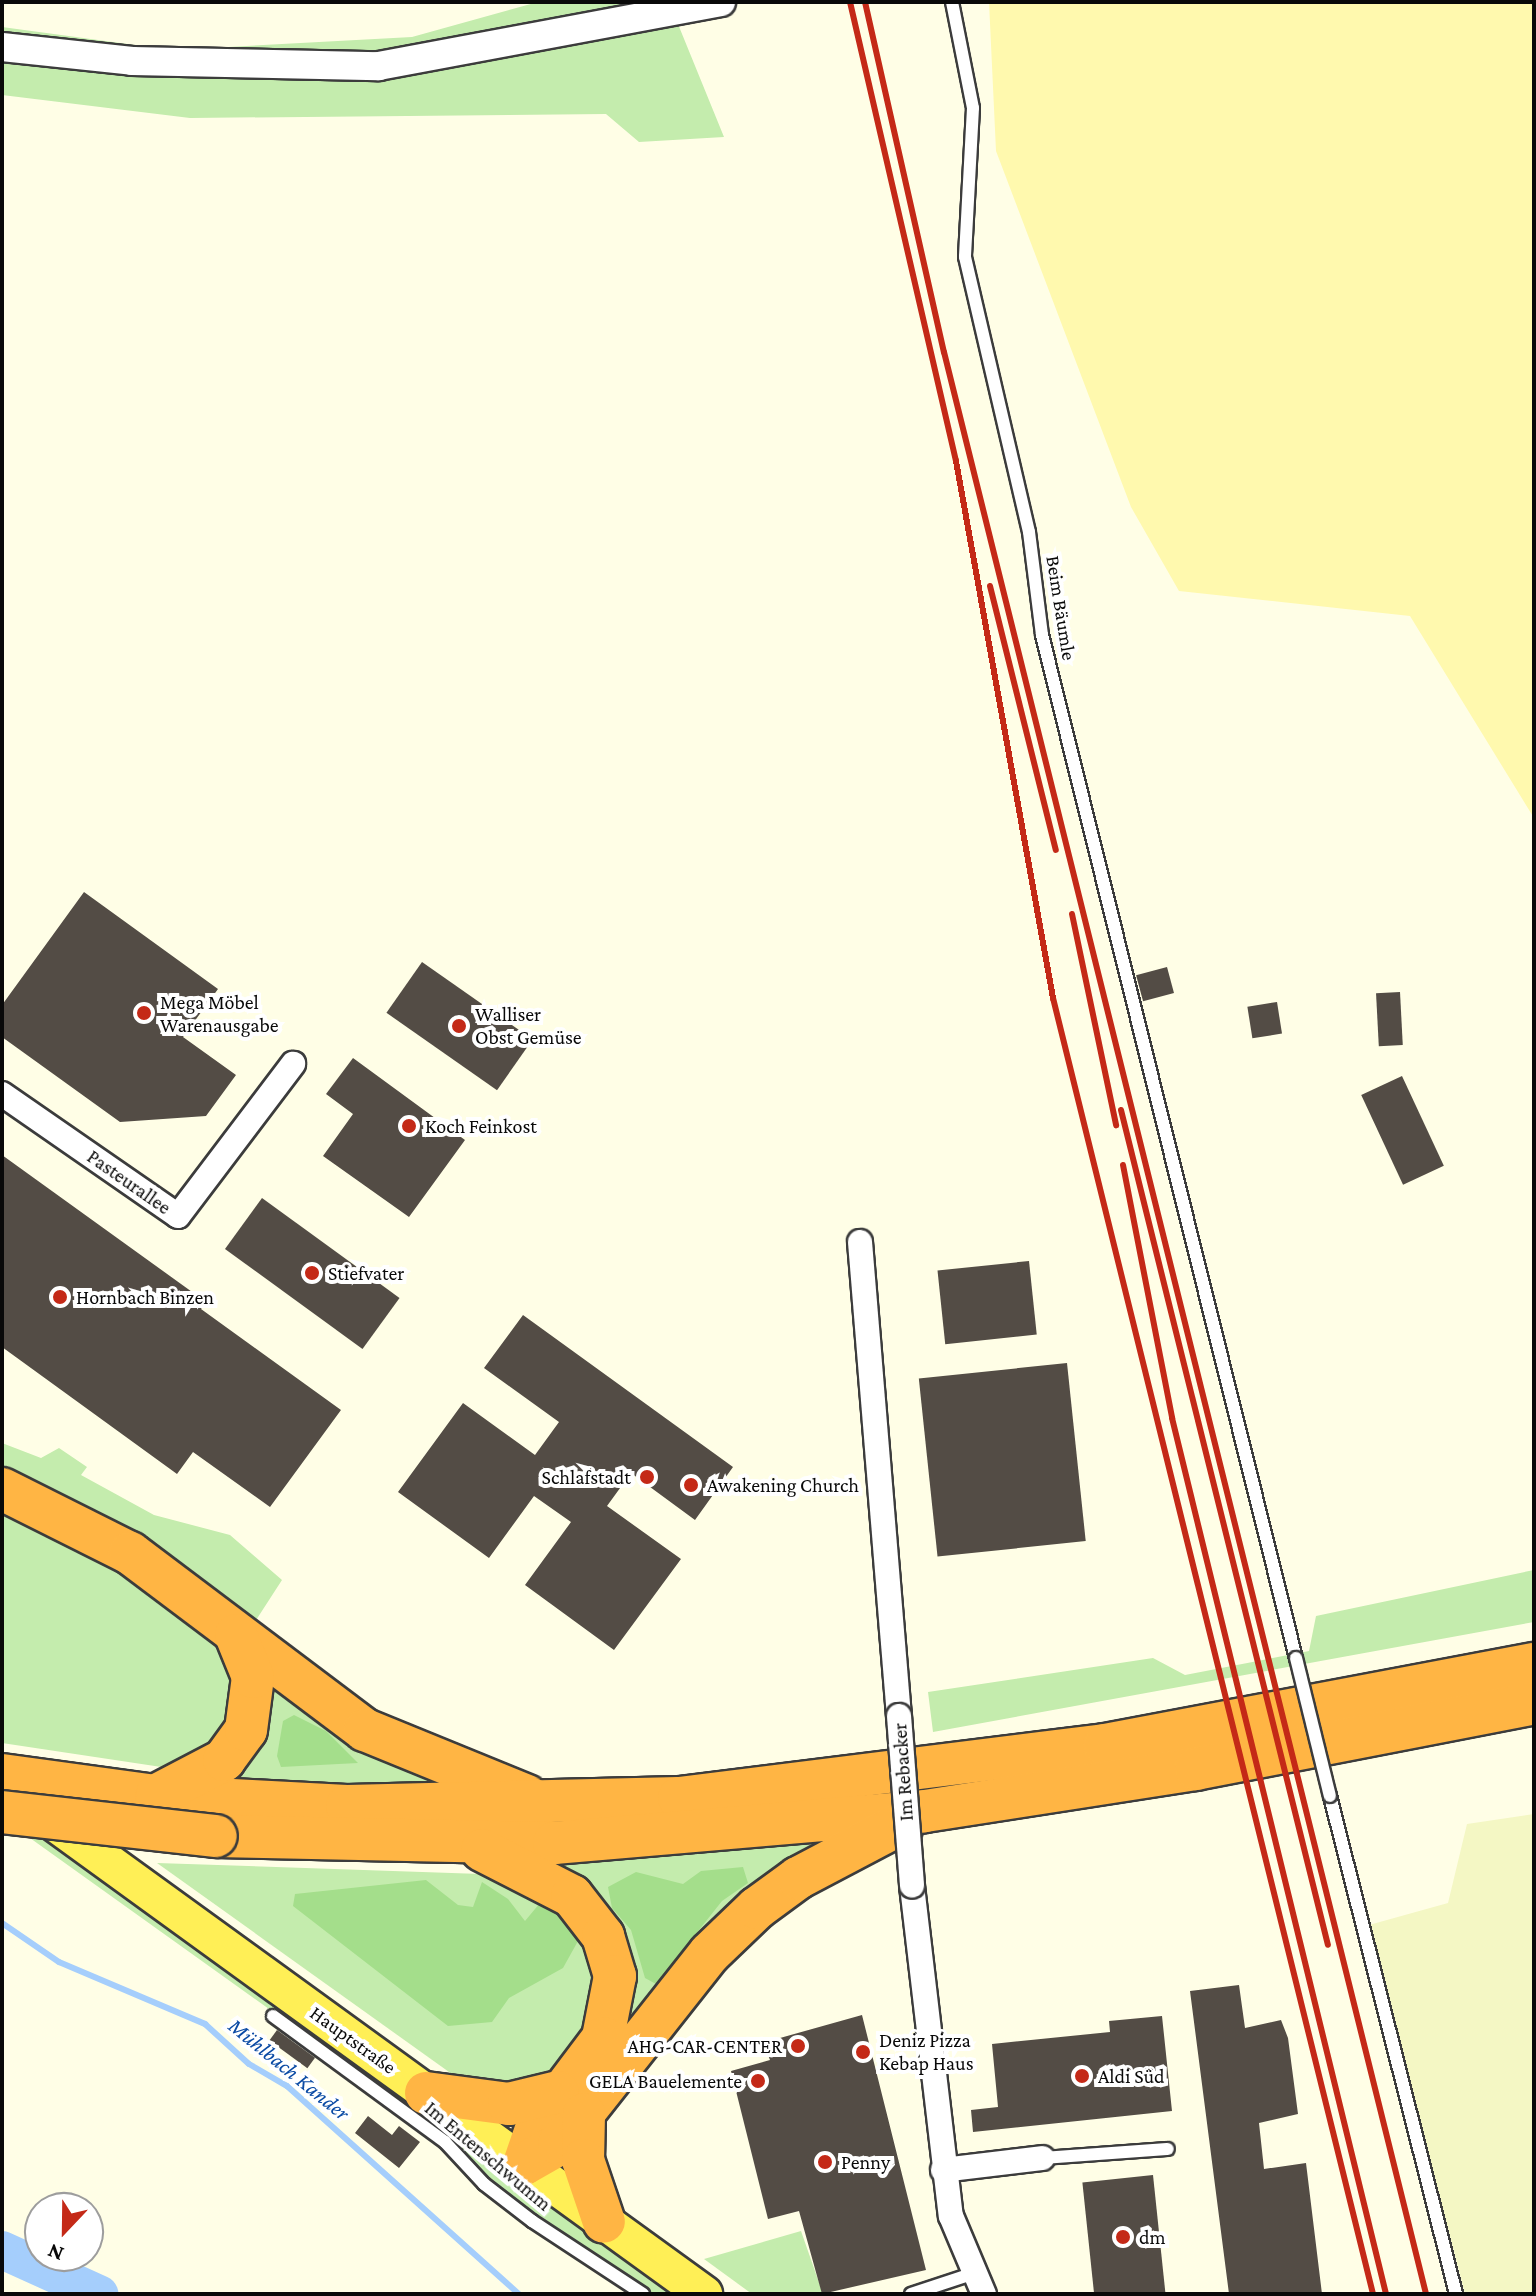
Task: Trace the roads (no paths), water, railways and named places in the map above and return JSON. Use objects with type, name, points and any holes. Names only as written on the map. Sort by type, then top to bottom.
[{"type":"highway","points":[[2,1489],[130,1553],[365,1730],[449,1769],[551,1804]]},
{"type":"highway","points":[[156,1796],[224,1760],[246,1730],[253,1677],[236,1635]]},
{"type":"highway","points":[[2,1775],[156,1796],[347,1806],[551,1804],[679,1798],[941,1769],[1120,1742],[1534,1664]]},
{"type":"highway","points":[[2,1812],[216,1836],[470,1845],[671,1836],[925,1811],[1196,1769],[1534,1703]]},
{"type":"highway","points":[[426,2093],[509,2104],[571,2103],[710,1953],[757,1908],[798,1878],[925,1811]]},
{"type":"highway","points":[[470,1845],[572,1896],[591,1915],[612,1957],[615,1996],[603,2038],[571,2103],[559,2144],[524,2164]]},
{"type":"highway","points":[[571,2103],[583,2160],[604,2222]]},
{"type":"main road","name":"Hauptstraße","points":[[2,1785],[704,2294]]},
{"type":"street","points":[[2,47],[162,62],[379,66],[660,9],[721,2]]},
{"type":"street","name":"Pasteurallee","points":[[2,1094],[178,1216],[293,1064]]},
{"type":"street","name":"Im Rebacker","points":[[860,1242],[912,1886],[943,2170],[951,2216],[980,2283]]},
{"type":"street","points":[[943,2170],[1042,2158]]},
{"type":"lane","name":"Beim Bäumle","points":[[952,2],[973,108],[965,257],[1029,532],[1045,650],[1456,2294]]},
{"type":"lane","name":"Im Entenschwumm","points":[[273,2016],[445,2142],[532,2221],[643,2294]]},
{"type":"lane","points":[[1042,2158],[1168,2149]]},
{"type":"lane","points":[[911,2294],[980,2283]]},
{"type":"waterway","name":"Mühlbach Kander","points":[[2,1923],[59,1962],[205,2024],[249,2064],[287,2086],[519,2294]]},
{"type":"waterway","points":[[2,2250],[99,2294]]},
{"type":"railway","points":[[850,2],[956,461],[1053,998],[1373,2294]]},
{"type":"railway","points":[[865,2],[944,352],[1426,2294]]},
{"type":"railway","points":[[990,586],[1056,850]]},
{"type":"railway","points":[[1072,914],[1116,1125]]},
{"type":"railway","points":[[1121,1110],[1328,1945]]},
{"type":"railway","points":[[1123,1165],[1172,1418],[1386,2294]]},
{"type":"place","name":"Mega Möbel Warenausgabe","points":[[144,1013]]},
{"type":"place","name":"Walliser Obst Gemüse","points":[[459,1026]]},
{"type":"place","name":"Koch Feinkost","points":[[409,1126]]},
{"type":"place","name":"Stiefvater","points":[[312,1273]]},
{"type":"place","name":"Hornbach Binzen","points":[[60,1297]]},
{"type":"place","name":"Schlafstadt","points":[[647,1477]]},
{"type":"place","name":"Awakening Church","points":[[691,1485]]},
{"type":"place","name":"AHG-CAR-CENTER","points":[[798,2046]]},
{"type":"place","name":"Deniz Pizza Kebap Haus","points":[[863,2052]]},
{"type":"place","name":"Aldi Süd","points":[[1082,2076]]},
{"type":"place","name":"GELA Bauelemente","points":[[758,2081]]},
{"type":"place","name":"Penny","points":[[825,2162]]},
{"type":"place","name":"dm","points":[[1123,2237]]}]
